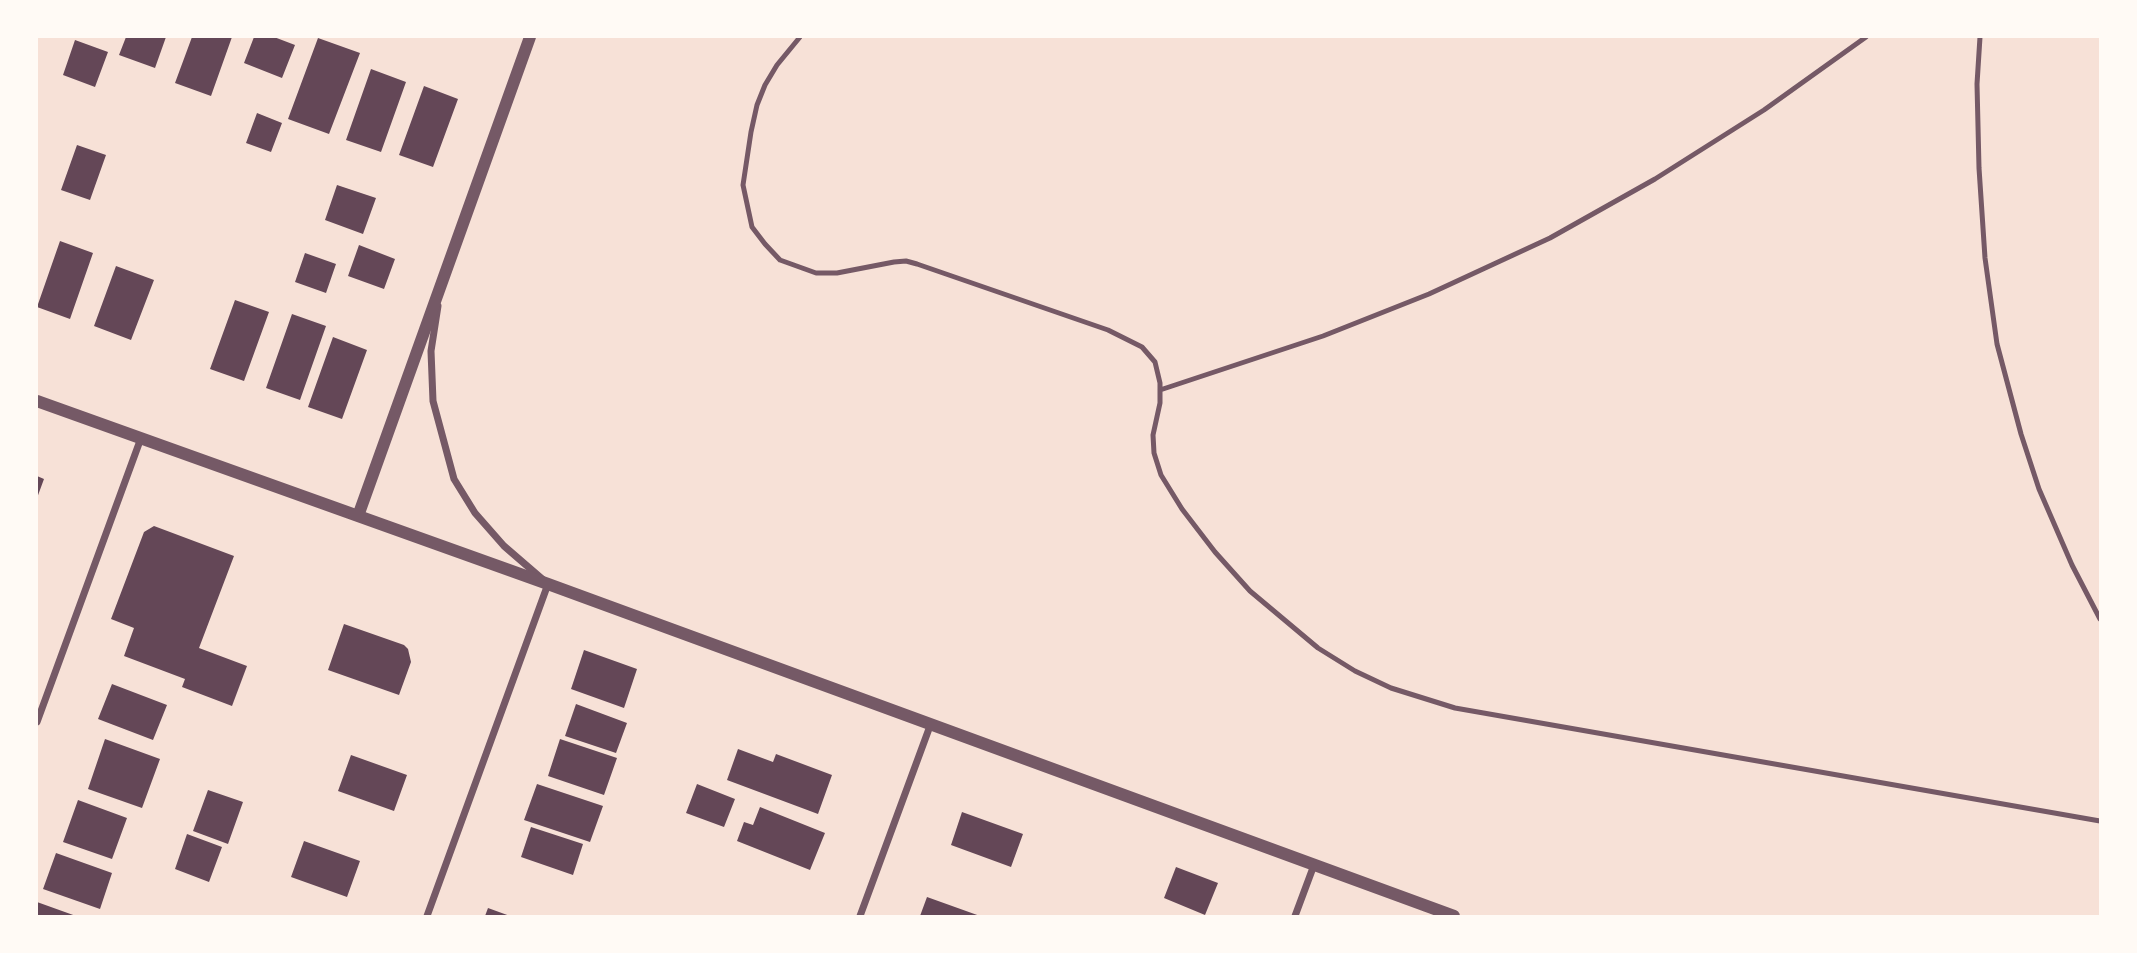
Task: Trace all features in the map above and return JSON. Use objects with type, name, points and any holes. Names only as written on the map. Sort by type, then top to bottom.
[{"type":"street","points":[[358,516],[530,37]]},
{"type":"street","points":[[443,278],[430,351],[432,389],[442,441],[454,480],[489,530],[548,584]]},
{"type":"street","points":[[37,401],[548,584],[1454,916]]},
{"type":"street","points":[[37,722],[141,438]]},
{"type":"street","points":[[426,916],[548,584]]},
{"type":"street","points":[[860,916],[930,726]]},
{"type":"street","points":[[1295,916],[1314,865]]},
{"type":"lane","points":[[800,37],[777,65],[757,105],[743,185],[752,227],[780,260],[816,273],[837,273],[906,261],[1129,339],[1142,347],[1155,362],[1160,390],[1153,435],[1154,453],[1161,475],[1182,509],[1250,591],[1318,648],[1355,671],[1391,688],[1455,708],[2100,821]]},
{"type":"lane","points":[[1160,390],[1323,336],[1477,273],[1550,237],[1655,179],[1764,110],[1866,37]]},
{"type":"lane","points":[[1980,37],[1977,84],[1978,156],[1985,258],[1997,344],[2039,489],[2072,565],[2100,619]]},
{"type":"building","points":[[126,37],[166,37],[155,68],[119,55]]},
{"type":"building","points":[[192,37],[232,37],[211,96],[175,83]]},
{"type":"building","points":[[254,37],[274,37],[295,45],[282,78],[244,63]]},
{"type":"building","points":[[318,38],[360,53],[329,134],[288,119]]},
{"type":"building","points":[[75,40],[108,52],[95,87],[63,75]]},
{"type":"building","points":[[371,69],[406,82],[381,152],[346,140]]},
{"type":"building","points":[[424,86],[458,99],[433,167],[399,155]]},
{"type":"building","points":[[257,113],[282,123],[271,152],[246,143]]},
{"type":"building","points":[[77,145],[106,155],[90,200],[61,190]]},
{"type":"building","points":[[337,185],[376,198],[363,234],[325,220]]},
{"type":"building","points":[[60,241],[93,253],[70,319],[37,307]]},
{"type":"building","points":[[359,245],[395,259],[384,289],[348,276]]},
{"type":"building","points":[[305,253],[336,264],[326,293],[295,282]]},
{"type":"building","points":[[116,266],[154,280],[131,340],[94,326]]},
{"type":"building","points":[[235,300],[269,312],[244,381],[210,369]]},
{"type":"building","points":[[292,314],[326,326],[300,400],[266,388]]},
{"type":"building","points":[[333,337],[367,350],[342,419],[308,407]]},
{"type":"building","points":[[37,476],[44,479],[37,498]]},
{"type":"building","points":[[154,526],[234,556],[199,648],[247,666],[232,706],[182,687],[185,679],[124,656],[134,628],[111,619],[144,532]]},
{"type":"building","points":[[344,624],[404,645],[408,649],[411,662],[399,695],[328,670]]},
{"type":"building","points":[[584,650],[637,669],[624,708],[571,689]]},
{"type":"building","points":[[112,684],[167,705],[153,740],[98,719]]},
{"type":"building","points":[[576,704],[627,723],[616,753],[565,736]]},
{"type":"building","points":[[105,739],[160,759],[142,808],[88,789]]},
{"type":"building","points":[[560,739],[617,758],[604,795],[548,776]]},
{"type":"building","points":[[738,749],[773,762],[776,754],[832,775],[818,814],[727,780]]},
{"type":"building","points":[[351,755],[407,775],[394,811],[338,791]]},
{"type":"building","points":[[537,784],[603,806],[590,842],[524,820]]},
{"type":"building","points":[[697,784],[735,799],[724,827],[686,813]]},
{"type":"building","points":[[208,790],[243,802],[228,844],[193,831]]},
{"type":"building","points":[[78,800],[127,818],[112,859],[63,842]]},
{"type":"building","points":[[760,807],[825,833],[810,870],[737,841],[744,822],[753,825]]},
{"type":"building","points":[[962,812],[1023,834],[1011,867],[951,845]]},
{"type":"building","points":[[531,827],[583,844],[573,875],[521,857]]},
{"type":"building","points":[[187,834],[222,847],[209,882],[175,869]]},
{"type":"building","points":[[304,841],[360,861],[347,897],[291,877]]},
{"type":"building","points":[[56,853],[112,873],[100,909],[43,889]]},
{"type":"building","points":[[1176,867],[1218,883],[1205,915],[1164,898]]},
{"type":"building","points":[[927,897],[980,916],[920,916]]},
{"type":"building","points":[[37,902],[76,916],[37,916]]},
{"type":"building","points":[[488,908],[510,916],[485,916]]}]
